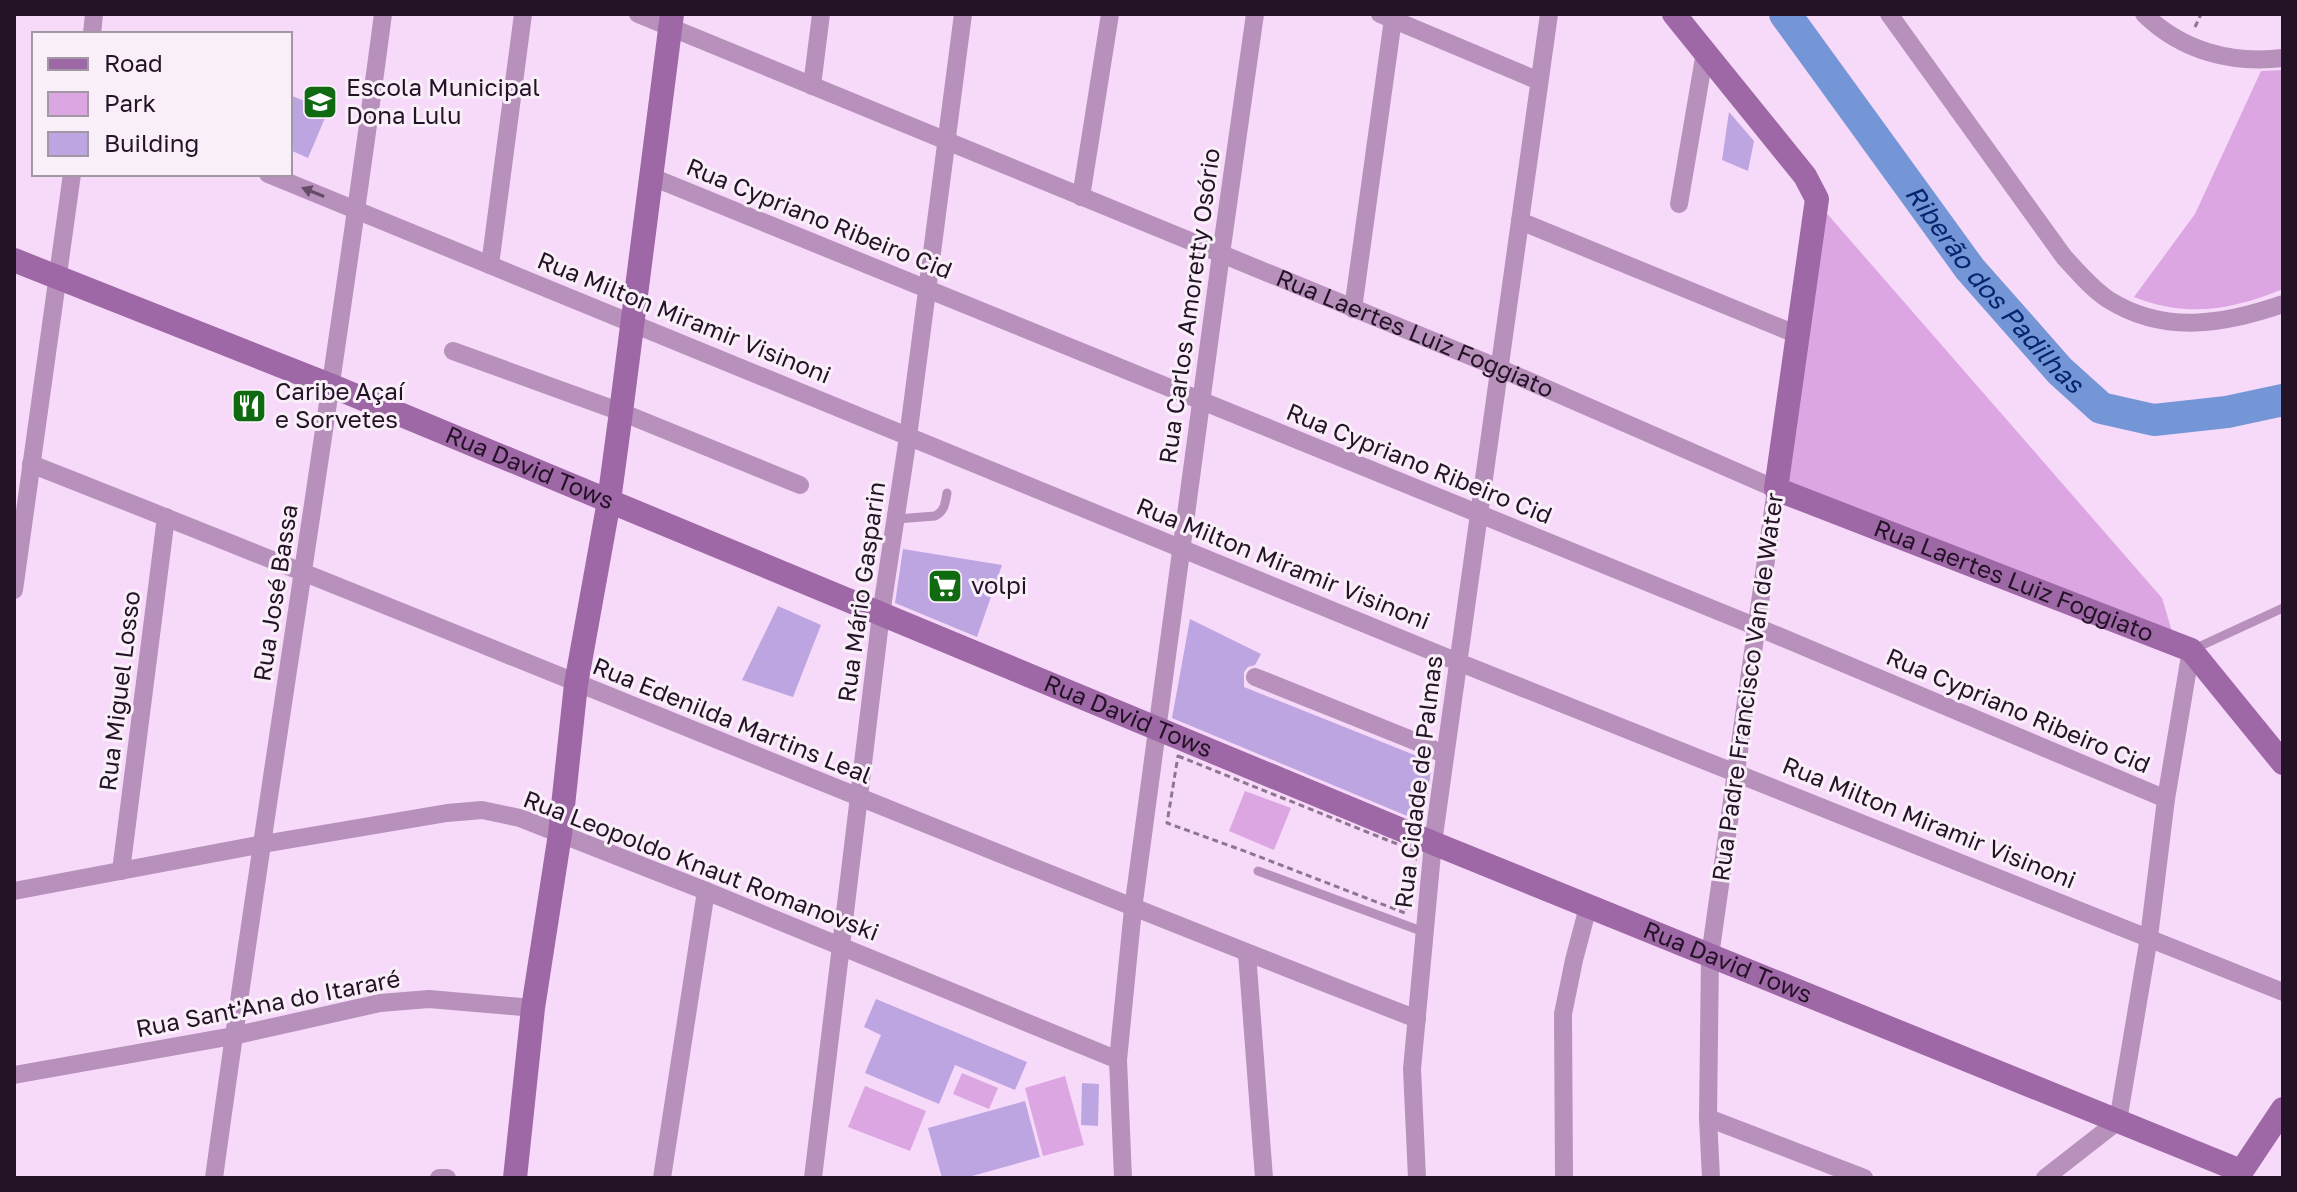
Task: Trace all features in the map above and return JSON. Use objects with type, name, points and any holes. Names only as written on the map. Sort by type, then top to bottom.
[{"type":"street","name":"Rua José Bassa","points":[[214,1178],[332,386],[383,14]]},
{"type":"street","points":[[490,265],[523,14]]},
{"type":"street","name":"Rua Laertes Luiz Foggiato","points":[[638,14],[671,20],[812,86],[1499,368],[1776,489],[2191,650]]},
{"type":"street","points":[[812,86],[821,14]]},
{"type":"street","name":"Rua Mário Gasparin","points":[[813,1178],[881,614],[908,437],[963,14]]},
{"type":"street","points":[[1081,197],[1110,14]]},
{"type":"street","name":"Rua Carlos Amoretty Osório","points":[[1123,1178],[1118,1060],[1133,909],[1255,14]]},
{"type":"street","name":"Rua Cidade de Palmas","points":[[1417,1178],[1412,1069],[1433,843],[1549,14]]},
{"type":"street","points":[[1674,14],[1705,52],[1679,204]]},
{"type":"street","points":[[1889,14],[2064,257],[2108,299],[2133,312],[2164,321],[2190,324],[2221,322],[2283,304]]},
{"type":"street","points":[[2144,14],[2171,37],[2200,51],[2240,59],[2283,58]]},
{"type":"street","points":[[1353,309],[1386,17],[1539,81]]},
{"type":"street","points":[[515,1178],[533,1008],[560,834],[576,684],[609,501],[671,20]]},
{"type":"street","name":"Rua Padre Francisco Van de Water","points":[[1705,52],[1805,176],[1817,199],[1710,956],[1708,1118],[1711,1178]]},
{"type":"street","points":[[14,590],[72,176]]},
{"type":"street","name":"Rua Milton Miramir Visinoni","points":[[273,176],[1458,662],[2283,992]]},
{"type":"street","name":"Rua Cypriano Ribeiro Cid","points":[[652,177],[1757,627],[2166,799]]},
{"type":"street","points":[[1520,221],[1798,335]]},
{"type":"street","name":"Rua David Tows","points":[[14,260],[332,386],[1588,907],[2118,1121],[2239,1174]]},
{"type":"street","points":[[453,351],[621,412],[800,485]]},
{"type":"street","name":"Rua Edenilda Martins Leal","points":[[31,464],[1133,909],[1417,1019]]},
{"type":"street","name":"Rua Miguel Losso","points":[[121,871],[166,517]]},
{"type":"street","points":[[2191,650],[2283,763]]},
{"type":"street","points":[[2045,1178],[2118,1121],[2149,937],[2166,799],[2191,650]]},
{"type":"street","points":[[1255,677],[1445,755]]},
{"type":"street","name":"Rua Leopoldo Knaut Romanovski","points":[[14,891],[263,844],[447,813],[482,810],[520,818],[706,891],[1118,1060]]},
{"type":"street","points":[[662,1178],[706,891]]},
{"type":"street","points":[[1564,1178],[1563,1014],[1588,907]]},
{"type":"street","points":[[1247,953],[1264,1178]]},
{"type":"street","name":"Rua Sant'Ana do Itararé","points":[[14,1075],[233,1036],[380,1003],[429,999],[533,1008]]},
{"type":"street","points":[[2239,1174],[2283,1109]]},
{"type":"street","points":[[1708,1118],[1864,1178]]},
{"type":"street","points":[[439,1178],[447,1178]]},
{"type":"lane","points":[[896,519],[941,513],[947,493]]},
{"type":"lane","points":[[2191,650],[2283,608]]},
{"type":"lane","points":[[1258,871],[1425,932]]},
{"type":"path","points":[[1178,756],[1417,852],[1405,913],[1167,823],[1178,756]]},
{"type":"green space","points":[[2283,70],[2283,289],[2245,302],[2209,309],[2172,308],[2134,297],[2195,214],[2261,71]]},
{"type":"green space","points":[[1823,209],[2162,598],[2174,638],[1784,490]]},
{"type":"green space","points":[[1245,791],[1291,808],[1274,850],[1229,831]]},
{"type":"green space","points":[[962,1073],[998,1088],[989,1109],[953,1094]]},
{"type":"green space","points":[[1065,1076],[1084,1145],[1043,1156],[1025,1088]]},
{"type":"green space","points":[[865,1086],[926,1111],[910,1151],[848,1127]]},
{"type":"building","points":[[292,96],[328,111],[308,158],[292,151]]},
{"type":"building","points":[[1729,112],[1754,141],[1748,171],[1722,160]]},
{"type":"building","name":"volpi","points":[[903,549],[1002,565],[977,637],[895,603]]},
{"type":"building","points":[[778,606],[821,625],[793,697],[742,680]]},
{"type":"building","points":[[1190,619],[1261,654],[1255,665],[1244,672],[1244,687],[1432,762],[1424,823],[1172,718]]},
{"type":"building","points":[[876,999],[1027,1062],[1015,1090],[955,1065],[939,1104],[865,1073],[881,1035],[864,1027]]},
{"type":"building","points":[[1082,1083],[1099,1084],[1098,1126],[1081,1125]]},
{"type":"building","points":[[1025,1101],[1040,1157],[965,1178],[942,1178],[928,1128]]},
{"type":"waterway","name":"Riberão dos Padilhas","points":[[1785,14],[1970,269],[2060,371],[2101,408],[2154,420],[2227,412],[2283,400]]},
{"type":"place","name":"Escola Municipal Dona Lulu","points":[[320,102]]},
{"type":"place","name":"Caribe Açaí e Sorvetes","points":[[249,406]]},
{"type":"place","name":"volpi","points":[[945,586]]}]
